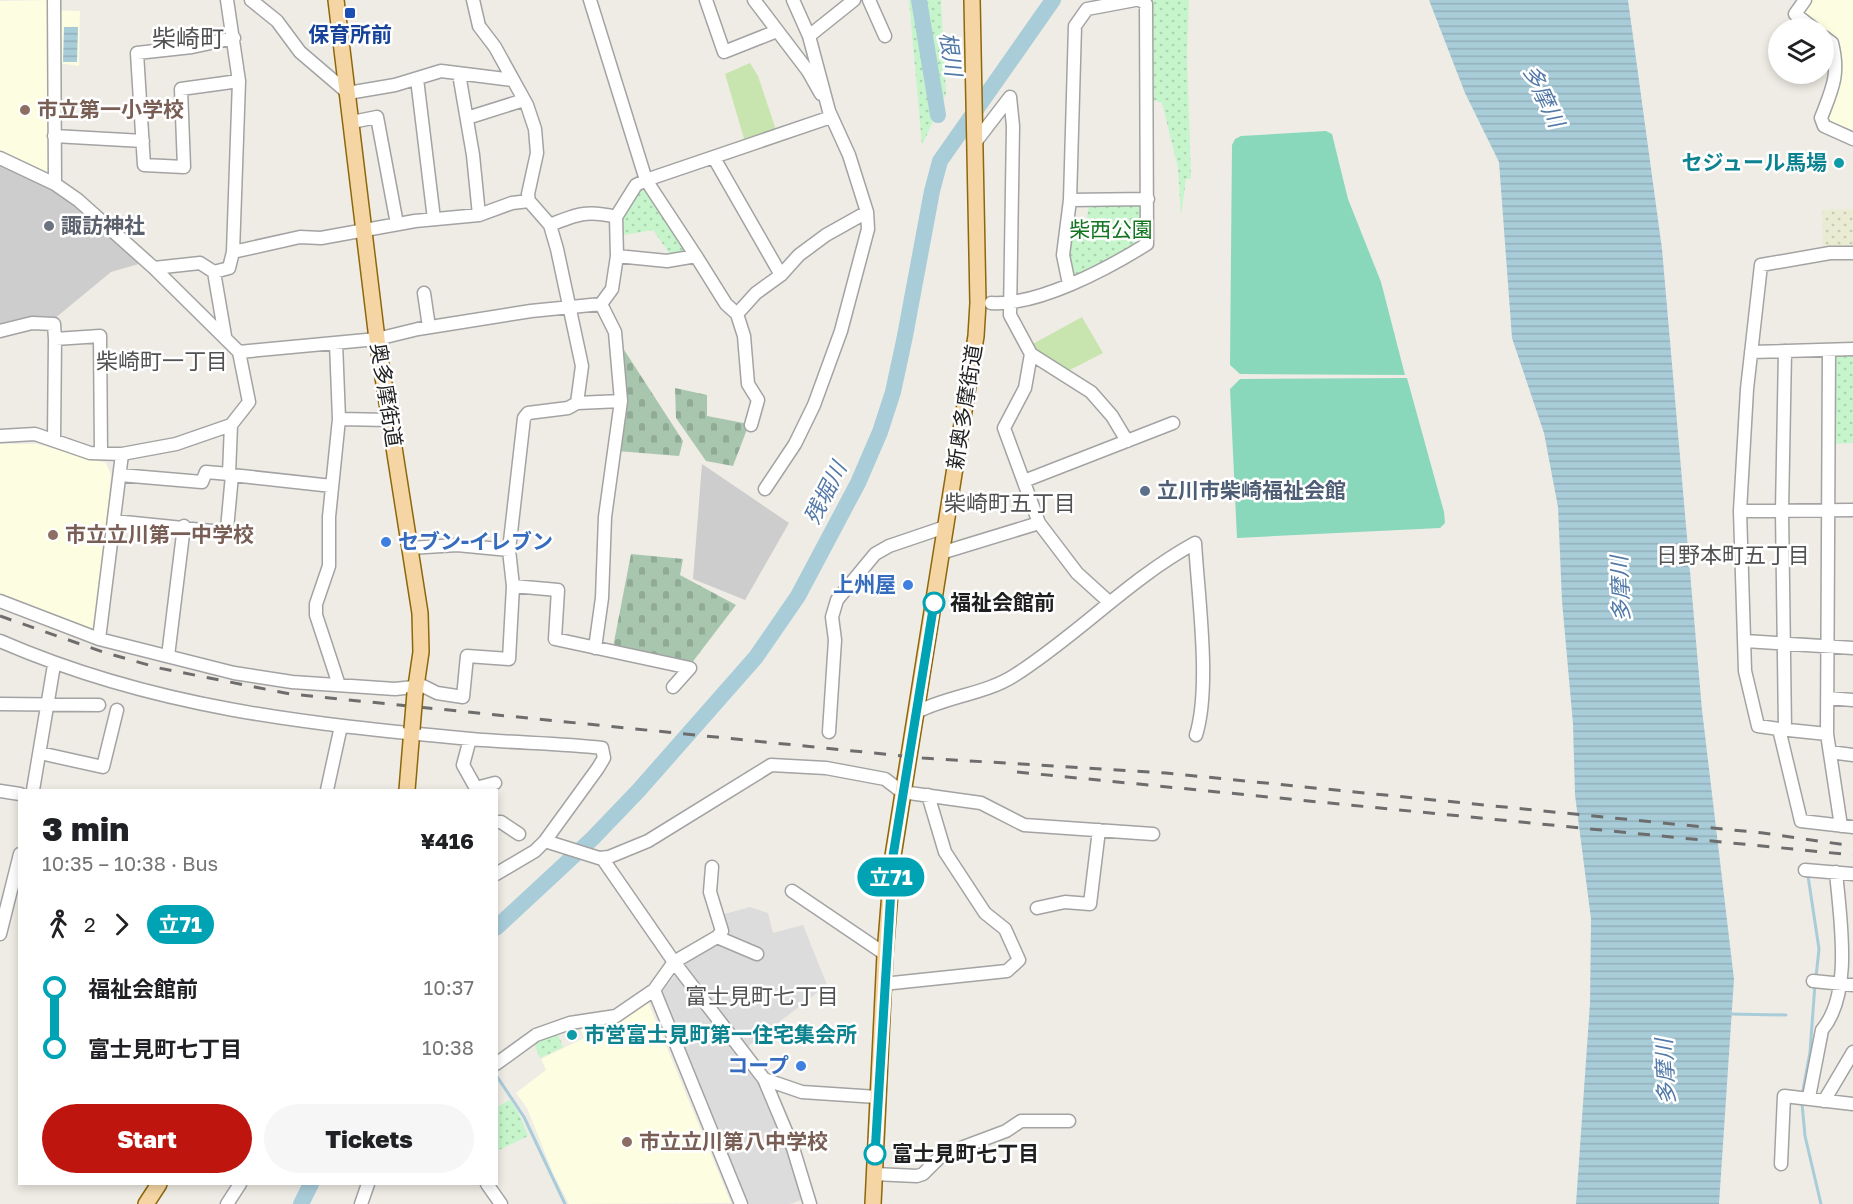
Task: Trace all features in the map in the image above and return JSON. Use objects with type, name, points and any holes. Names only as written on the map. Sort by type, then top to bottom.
[{"type":"main road","name":"奥多摩街道","points":[[336,0],[377,339],[421,625],[406,789]]},
{"type":"main road","name":"新奥多摩街道","points":[[873,1204],[883,984],[893,856],[976,336],[978,303],[972,0]]},
{"type":"main road","points":[[146,1204],[158,1185]]},
{"type":"street","points":[[54,0],[55,184]]},
{"type":"street","points":[[214,272],[229,268],[233,252],[238,81],[234,38],[227,0]]},
{"type":"street","points":[[251,0],[277,21],[300,52],[348,93],[417,79],[441,71],[513,80]]},
{"type":"street","points":[[473,0],[479,26],[495,47],[532,116],[537,153],[528,186],[529,201],[550,225],[557,249],[582,366],[577,403]]},
{"type":"street","points":[[590,0],[646,180],[726,304],[737,314],[744,336],[748,384],[758,400],[751,425]]},
{"type":"street","points":[[706,0],[724,52],[777,31]]},
{"type":"street","points":[[754,0],[808,71],[849,155],[867,212],[867,240],[841,332],[814,405],[795,444],[765,489]]},
{"type":"street","points":[[793,0],[809,36],[830,114]]},
{"type":"street","points":[[809,36],[854,0]]},
{"type":"street","points":[[869,0],[885,36]]},
{"type":"street","points":[[991,303],[1010,304],[1069,284],[1147,244],[1146,4],[1138,0],[1087,9],[1075,26],[1070,200],[1063,255],[1069,284]]},
{"type":"street","points":[[1801,18],[1796,14],[1806,0]]},
{"type":"street","points":[[234,38],[192,47],[137,53],[144,165],[184,167],[181,89],[238,81]]},
{"type":"street","points":[[1834,50],[1834,89],[1821,118],[1824,126],[1853,139]]},
{"type":"street","points":[[459,74],[479,215]]},
{"type":"street","points":[[417,79],[434,219]]},
{"type":"street","points":[[974,144],[1011,97],[1013,126],[1010,315],[1031,354],[1091,392],[1112,416],[1127,441]]},
{"type":"street","points":[[467,118],[524,100]]},
{"type":"street","points":[[239,352],[377,339],[429,327],[601,304],[612,289],[617,256],[616,217],[636,185],[830,114]]},
{"type":"street","points":[[352,122],[377,117],[397,224]]},
{"type":"street","points":[[54,136],[143,141]]},
{"type":"street","points":[[0,158],[55,184],[78,200],[225,336],[239,352],[249,402],[231,425],[176,444],[122,454],[90,453],[35,434],[0,436]]},
{"type":"street","points":[[714,158],[781,275]]},
{"type":"street","points":[[1070,200],[1148,199]]},
{"type":"street","points":[[233,252],[300,237],[321,238],[397,224],[479,215],[512,203],[529,201]]},
{"type":"street","points":[[550,225],[578,214],[593,212],[616,217]]},
{"type":"street","points":[[737,314],[756,293],[781,275],[799,255],[826,235],[867,212]]},
{"type":"street","points":[[1827,734],[1758,726],[1745,672],[1740,466],[1761,265],[1830,253],[1853,253]]},
{"type":"street","points":[[617,256],[667,261],[696,256]]},
{"type":"street","points":[[154,268],[200,263],[214,272],[225,336]]},
{"type":"street","points":[[424,293],[429,327]]},
{"type":"street","points":[[595,648],[602,598],[606,517],[621,401],[615,332],[601,304]]},
{"type":"street","points":[[0,331],[32,323],[54,324],[54,439]]},
{"type":"street","points":[[55,339],[100,336],[100,453]]},
{"type":"street","points":[[336,343],[339,419],[332,486],[329,566],[316,604],[316,615],[339,685]]},
{"type":"street","points":[[1751,352],[1853,349]]},
{"type":"street","points":[[1785,351],[1782,730],[1801,821],[1847,826],[1827,734],[1829,350]]},
{"type":"street","points":[[1031,354],[1025,388],[1004,428],[1039,523],[1077,573],[1109,602]]},
{"type":"street","points":[[0,601],[99,639],[254,677],[395,689],[416,690],[423,686],[437,693],[463,697],[467,656],[509,658],[513,586],[509,550],[524,418],[528,413],[568,408],[577,403],[621,401]]},
{"type":"street","points":[[339,419],[390,420]]},
{"type":"street","points":[[1024,482],[1173,423]]},
{"type":"street","points":[[114,521],[184,526],[222,532],[227,529],[231,475],[231,425]]},
{"type":"street","points":[[99,639],[122,454]]},
{"type":"street","points":[[120,476],[202,482],[206,472],[332,486]]},
{"type":"street","points":[[1740,511],[1853,510]]},
{"type":"street","points":[[941,553],[1039,523]]},
{"type":"street","points":[[168,656],[184,526]]},
{"type":"street","points":[[829,732],[835,640],[832,616],[837,600],[875,554],[889,546],[945,527]]},
{"type":"street","points":[[917,712],[932,704],[1012,677],[1035,662],[1170,556],[1195,543],[1202,678],[1202,705],[1196,735]]},
{"type":"street","points":[[410,548],[457,545],[509,550]]},
{"type":"street","points":[[513,586],[558,590],[555,639],[690,668],[673,687]]},
{"type":"street","points":[[0,641],[54,664],[118,684],[222,709],[296,722],[412,730],[470,739],[602,748],[604,758],[550,842],[498,873]]},
{"type":"street","points":[[1745,641],[1853,648]]},
{"type":"street","points":[[33,789],[54,664]]},
{"type":"street","points":[[1827,698],[1853,700]]},
{"type":"street","points":[[0,704],[99,705]]},
{"type":"street","points":[[40,753],[103,767],[117,710]]},
{"type":"street","points":[[327,789],[341,726]]},
{"type":"street","points":[[470,739],[463,765],[477,789],[495,783]]},
{"type":"street","points":[[1830,752],[1853,755]]},
{"type":"street","points":[[550,842],[601,858],[648,841],[771,765],[861,774],[885,779],[902,792],[981,803],[1024,825],[1153,834]]},
{"type":"street","points":[[0,790],[18,794]]},
{"type":"street","points":[[883,984],[1007,971],[1019,960],[1005,928],[985,913],[945,852],[928,795]]},
{"type":"street","points":[[498,822],[519,834]]},
{"type":"street","points":[[1037,908],[1065,902],[1090,904],[1099,830]]},
{"type":"street","points":[[601,858],[674,962],[764,1079],[793,1148],[810,1204]]},
{"type":"street","points":[[0,934],[18,862]]},
{"type":"street","points":[[498,1063],[536,1035],[570,1023],[616,1016],[654,990],[674,962],[717,937],[722,931],[710,892],[712,867]]},
{"type":"street","points":[[1805,870],[1853,874]]},
{"type":"street","points":[[1804,1096],[1822,1030],[1848,985],[1836,872]]},
{"type":"street","points":[[792,891],[885,954]]},
{"type":"street","points":[[1840,920],[1853,921]]},
{"type":"street","points":[[717,937],[757,954]]},
{"type":"street","points":[[1816,981],[1848,985]]},
{"type":"street","points":[[654,990],[740,1204]]},
{"type":"street","points":[[1824,1101],[1853,1052]]},
{"type":"street","points":[[764,1079],[802,1092],[877,1097]]},
{"type":"street","points":[[1781,1164],[1784,1096],[1804,1096],[1853,1104]]},
{"type":"street","points":[[874,1174],[917,1176],[942,1155],[1006,1131],[1021,1121],[1068,1121]]},
{"type":"street","points":[[227,1204],[239,1185]]},
{"type":"street","points":[[361,1204],[368,1185]]},
{"type":"street","points":[[488,1185],[501,1204]]},
{"type":"shaded area","name":"市立第一小学校","points":[[50,0],[50,10],[80,11],[79,66],[51,62],[51,173],[48,176],[0,154],[0,1]]},
{"type":"shaded area","points":[[1810,0],[1853,0],[1853,131],[1828,123],[1825,117],[1838,90],[1838,50],[1834,38],[1834,18],[1807,18],[1804,16],[1803,10]]},
{"type":"shaded area","name":"諏訪神社","points":[[0,165],[55,189],[142,263],[111,272],[54,319],[0,326]]},
{"type":"shaded area","points":[[1853,209],[1853,248],[1823,251],[1822,210]]},
{"type":"shaded area","name":"市立立川第一中学校","points":[[0,444],[37,444],[106,463],[111,475],[96,631],[46,616],[0,596]]},
{"type":"shaded area","points":[[702,464],[789,523],[745,600],[693,579]]},
{"type":"shaded area","points":[[750,907],[768,913],[773,933],[803,925],[827,985],[738,1054],[758,1080],[788,1151],[801,1200],[790,1204],[748,1204],[662,991],[687,961],[718,943],[721,915]]},
{"type":"shaded area","name":"市立立川第八中学校","points":[[648,1002],[731,1203],[569,1204],[553,1173],[527,1108],[516,1093],[546,1070],[541,1059],[584,1038],[580,1027],[617,1020]]},
{"type":"green space","points":[[909,0],[941,0],[946,94],[922,145]]},
{"type":"green space","points":[[1145,0],[1189,0],[1187,55],[1191,179],[1186,179],[1181,216],[1178,168],[1162,103],[1150,99]]},
{"type":"green space","points":[[750,63],[758,76],[777,133],[745,142],[725,74]]},
{"type":"green space","points":[[1326,131],[1332,134],[1348,199],[1381,282],[1405,375],[1240,374],[1230,365],[1232,145],[1235,139],[1241,136]]},
{"type":"green space","points":[[647,184],[692,251],[672,257],[653,230],[618,236],[616,220],[637,187]]},
{"type":"green space","name":"柴西公園","points":[[1144,203],[1143,242],[1078,278],[1071,275],[1065,254],[1071,224],[1086,225],[1089,204]]},
{"type":"green space","points":[[1082,317],[1103,353],[1066,372],[1029,346]]},
{"type":"green space","points":[[619,342],[683,441],[679,456],[617,451]]},
{"type":"green space","points":[[1853,352],[1853,443],[1829,444],[1830,353]]},
{"type":"green space","points":[[1407,378],[1444,512],[1445,523],[1440,528],[1237,538],[1230,389],[1240,379]]},
{"type":"green space","points":[[675,388],[707,395],[707,416],[749,424],[733,466],[706,461],[676,418]]},
{"type":"green space","points":[[631,554],[683,559],[680,575],[736,605],[691,664],[613,647]]},
{"type":"green space","points":[[557,1032],[563,1047],[540,1058],[533,1041]]},
{"type":"green space","points":[[510,1100],[528,1136],[498,1151],[498,1106]]},
{"type":"water","name":"多摩川","points":[[1429,0],[1628,0],[1662,249],[1702,710],[1734,979],[1719,1204],[1576,1204],[1590,1003],[1591,919],[1575,795],[1573,724],[1562,601],[1558,507],[1544,433],[1512,338],[1499,162],[1465,93]]},
{"type":"water","points":[[64,27],[78,27],[77,62],[63,62]]},
{"type":"waterway","name":"根川","points":[[919,0],[938,115]]},
{"type":"waterway","name":"残堀川","points":[[498,926],[593,838],[639,790],[756,657],[798,596],[858,483],[880,432],[893,392],[932,191],[940,161],[1053,0]]},
{"type":"waterway","points":[[1808,876],[1819,949],[1816,977]]},
{"type":"waterway","points":[[1802,1096],[1810,1052],[1815,984]]},
{"type":"waterway","points":[[1730,1014],[1786,1015]]},
{"type":"waterway","points":[[498,1078],[524,1117],[565,1204]]},
{"type":"waterway","points":[[1802,1103],[1805,1136],[1821,1204]]},
{"type":"waterway","name":"残堀川","points":[[301,1204],[310,1185]]},
{"type":"railway","points":[[0,616],[103,652],[159,668],[290,694],[923,758],[1166,773],[1763,833],[1853,846]]},
{"type":"railway","points":[[1017,772],[1853,855]]},
{"type":"bus line","name":"立71","points":[[875,1154],[885,954],[893,856],[934,603]]},
{"type":"place","name":"保育所前","points":[[350,13]]},
{"type":"place","name":"市立第一小学校","points":[[25,110]]},
{"type":"place","name":"セジュール馬場","points":[[1839,163]]},
{"type":"place","name":"諏訪神社","points":[[49,226]]},
{"type":"place","name":"立川市柴崎福祉会館","points":[[1145,491]]},
{"type":"place","name":"市立立川第一中学校","points":[[53,535]]},
{"type":"place","name":"セブン-イレブン","points":[[386,542]]},
{"type":"place","name":"上州屋","points":[[908,585]]},
{"type":"place","name":"福祉会館前","points":[[934,603]]},
{"type":"place","name":"市営富士見町第一住宅集会所","points":[[572,1035]]},
{"type":"place","name":"コープ","points":[[801,1066]]},
{"type":"place","name":"市立立川第八中学校","points":[[627,1142]]},
{"type":"place","name":"富士見町七丁目","points":[[875,1154]]},
{"type":"district","name":"柴崎町","points":[[188,39]]},
{"type":"district","name":"柴崎町一丁目","points":[[162,361]]},
{"type":"district","name":"柴崎町五丁目","points":[[1010,503]]},
{"type":"district","name":"日野本町五丁目","points":[[1733,555]]},
{"type":"district","name":"富士見町七丁目","points":[[762,996]]}]
